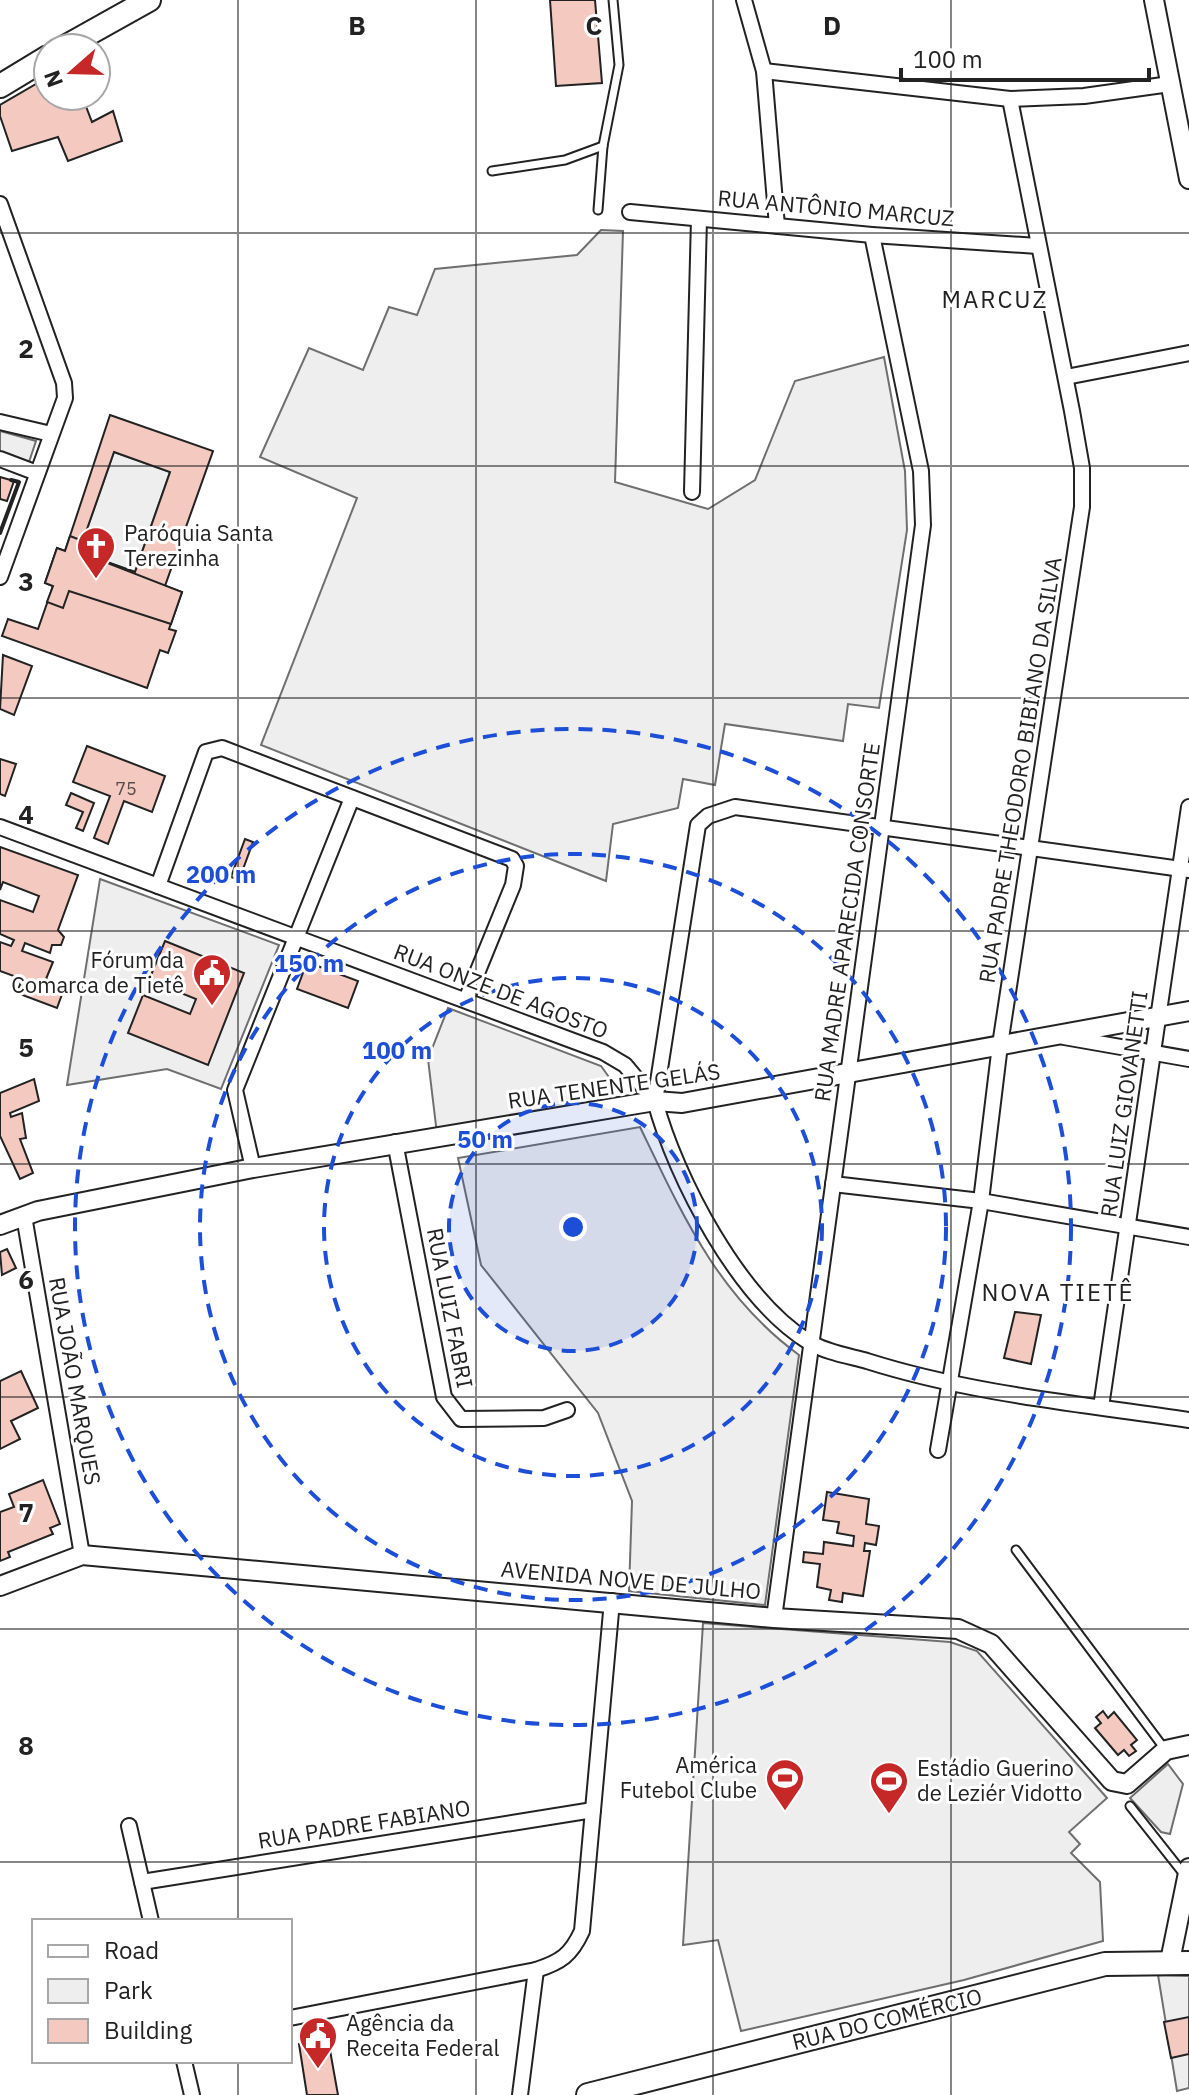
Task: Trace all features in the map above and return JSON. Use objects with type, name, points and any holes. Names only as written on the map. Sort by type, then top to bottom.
[{"type":"main road","points":[[92,32],[149,0]]},
{"type":"main road","points":[[0,86],[32,67]]},
{"type":"main road","name":"RUA DO COMÉRCIO","points":[[588,2095],[1105,1964],[1180,1962]]},
{"type":"street","points":[[744,0],[764,71],[777,226]]},
{"type":"street","points":[[1154,0],[1189,179]]},
{"type":"street","points":[[764,71],[1010,99],[1084,96],[1170,84]]},
{"type":"street","name":"RUA PADRE THEODORO BIBIANO DA SILVA","points":[[938,1450],[981,1201],[1000,1045],[1082,507],[1082,468],[1066,377],[1010,99]]},
{"type":"street","points":[[0,204],[64,383],[65,398],[0,577]]},
{"type":"street","name":"RUA ANTÔNIO MARCUZ","points":[[630,212],[872,235],[1038,246]]},
{"type":"street","points":[[692,492],[699,219]]},
{"type":"street","name":"RUA MADRE APARECIDA CONSORTE","points":[[774,1618],[922,512],[921,471],[872,235]]},
{"type":"street","points":[[1066,377],[1189,353]]},
{"type":"street","points":[[0,422],[51,434]]},
{"type":"street","points":[[0,459],[37,473]]},
{"type":"street","points":[[158,886],[206,752],[222,748],[512,859],[516,866],[513,885],[466,1000]]},
{"type":"street","points":[[253,1168],[235,1090],[352,798]]},
{"type":"street","points":[[1184,869],[735,807],[708,816],[698,825],[655,1101],[664,1132],[732,1264],[757,1296],[812,1344],[948,1383],[1189,1420]]},
{"type":"street","name":"RUA LUIZ GIOVANETTI","points":[[1101,1407],[1184,869],[1189,807]]},
{"type":"street","name":"RUA ONZE DE AGOSTO","points":[[0,827],[603,1052],[625,1065],[655,1101]]},
{"type":"street","name":"RUA TENENTE GELÁS","points":[[0,1225],[24,1216],[395,1142],[655,1101],[682,1103],[1189,1011]]},
{"type":"street","points":[[1056,1035],[1189,1059]]},
{"type":"street","name":"RUA LUIZ FABRI","points":[[395,1142],[444,1397],[453,1412],[461,1419],[544,1418],[567,1410]]},
{"type":"street","points":[[833,1184],[981,1201],[1189,1237]]},
{"type":"street","name":"RUA JOÃO MARQUES","points":[[24,1216],[82,1555]]},
{"type":"street","points":[[0,1586],[82,1555]]},
{"type":"street","name":"AVENIDA NOVE DE JULHO","points":[[82,1555],[774,1618],[892,1623],[975,1634],[1012,1666],[1112,1781],[1127,1784],[1181,1749]]},
{"type":"street","points":[[292,2018],[536,1970],[559,1962],[573,1952],[582,1931],[612,1601]]},
{"type":"street","name":"RUA PADRE FABIANO","points":[[142,1882],[593,1810]]},
{"type":"street","points":[[129,1826],[151,1919]]},
{"type":"street","points":[[1180,1962],[1189,1875]]},
{"type":"street","points":[[520,2095],[536,1970]]},
{"type":"street","points":[[184,2063],[192,2095]]},
{"type":"lane","points":[[598,210],[603,146],[619,65],[613,0]]},
{"type":"lane","points":[[492,171],[565,160],[603,146]]},
{"type":"lane","points":[[1016,1550],[1181,1749]]},
{"type":"lane","points":[[1130,1806],[1189,1875]]},
{"type":"green space","points":[[601,230],[623,231],[615,482],[708,509],[755,480],[795,381],[884,357],[905,471],[907,530],[879,708],[848,704],[843,741],[725,724],[715,785],[683,779],[678,808],[613,824],[606,881],[261,745],[357,498],[260,457],[309,348],[363,370],[389,307],[417,315],[435,269],[577,255]]},
{"type":"green space","points":[[0,431],[36,441],[29,462],[0,452]]},
{"type":"green space","points":[[114,452],[170,472],[135,572],[79,552]]},
{"type":"green space","points":[[100,879],[279,945],[221,1089],[167,1069],[67,1085]]},
{"type":"green space","points":[[448,1008],[601,1066],[614,1084],[616,1102],[437,1134],[428,1059]]},
{"type":"green space","points":[[640,1127],[687,1222],[724,1280],[771,1332],[799,1355],[765,1605],[629,1591],[632,1501],[598,1413],[481,1265],[458,1158]]},
{"type":"green space","name":"Estádio Guerino de Leziér Vidotto","points":[[703,1623],[950,1642],[977,1651],[1107,1798],[1069,1832],[1080,1844],[1071,1853],[1100,1882],[1103,1941],[964,1980],[741,2031],[718,1940],[683,1945]]},
{"type":"green space","points":[[1168,1764],[1183,1784],[1170,1834],[1161,1832],[1130,1798]]},
{"type":"green space","points":[[1158,1975],[1189,1976],[1189,2088],[1177,2091]]},
{"type":"building","points":[[550,0],[595,0],[602,83],[556,86]]},
{"type":"building","points":[[32,86],[32,112],[88,112],[92,122],[113,111],[122,141],[68,161],[58,137],[12,151],[0,116],[0,105]]},
{"type":"building","points":[[110,415],[213,451],[165,586],[182,592],[169,629],[176,631],[168,653],[160,650],[147,688],[2,636],[8,619],[38,629],[53,586],[45,583],[57,548],[65,551]],"holes":[[[114,452],[170,472],[135,572],[79,552]]]},
{"type":"building","points":[[0,477],[14,481],[7,501],[0,499]]},
{"type":"building","name":"Paróquia Santa Terezinha","points":[[70,536],[83,541],[79,552],[182,592],[171,624],[69,591],[63,608],[47,602],[53,586],[45,583],[57,548],[65,551]]},
{"type":"building","points":[[3,655],[32,666],[14,715],[0,709]]},
{"type":"building","points":[[87,746],[165,776],[152,812],[124,801],[108,844],[94,838],[110,796],[73,782]]},
{"type":"building","points":[[0,759],[16,764],[5,796],[0,794]]},
{"type":"building","points":[[71,793],[94,803],[83,831],[76,828],[83,812],[66,805]]},
{"type":"building","points":[[245,839],[253,842],[239,880],[231,877]]},
{"type":"building","points":[[0,847],[78,875],[58,930],[64,937],[61,945],[52,945],[50,953],[25,943],[22,951],[53,962],[46,979],[65,986],[57,1008],[17,993],[22,979],[0,971],[0,942],[11,946],[14,940],[0,934],[0,900],[33,912],[39,896],[3,882],[0,890]]},
{"type":"building","name":"Fórum da Comarca de Tietê","points":[[165,941],[244,973],[208,1065],[128,1033],[143,995],[190,1014],[196,999],[149,980]]},
{"type":"building","points":[[307,962],[358,981],[348,1008],[297,989]]},
{"type":"building","points":[[34,1079],[39,1101],[10,1113],[11,1117],[22,1113],[26,1138],[20,1139],[33,1173],[20,1179],[0,1136],[0,1093]]},
{"type":"building","points":[[7,1249],[16,1268],[2,1275],[0,1252]]},
{"type":"building","points":[[1015,1312],[1041,1315],[1031,1364],[1004,1358]]},
{"type":"building","points":[[21,1371],[38,1408],[11,1421],[20,1439],[0,1449],[0,1381]]},
{"type":"building","points":[[43,1480],[60,1524],[50,1528],[53,1534],[8,1552],[10,1557],[0,1561],[0,1512],[14,1507],[9,1494]]},
{"type":"building","points":[[827,1492],[869,1499],[866,1524],[879,1526],[876,1545],[865,1543],[864,1551],[870,1551],[863,1596],[843,1593],[842,1602],[829,1600],[831,1590],[817,1587],[820,1564],[803,1562],[804,1552],[823,1554],[824,1542],[853,1546],[854,1536],[837,1533],[839,1522],[823,1520]]},
{"type":"building","points":[[1103,1711],[1108,1718],[1114,1712],[1137,1740],[1131,1745],[1136,1751],[1129,1756],[1124,1750],[1118,1755],[1095,1728],[1101,1723],[1096,1717]]},
{"type":"building","points":[[1189,2017],[1189,2054],[1171,2058],[1164,2022]]},
{"type":"building","name":"Agência da Receita Federal","points":[[328,2039],[338,2095],[307,2095],[299,2044]]},
{"type":"wall","points":[[0,533],[19,482],[11,480]]},
{"type":"place","name":"Paróquia Santa Terezinha","points":[[96,580]]},
{"type":"place","name":"Fórum da Comarca de Tietê","points":[[212,1007]]},
{"type":"place","name":"América Futebol Clube","points":[[785,1812]]},
{"type":"place","name":"Estádio Guerino de Leziér Vidotto","points":[[889,1815]]},
{"type":"place","name":"Agência da Receita Federal","points":[[318,2070]]},
{"type":"district","name":"MARCUZ","points":[[995,300]]},
{"type":"district","name":"NOVA TIETÊ","points":[[1058,1293]]}]
